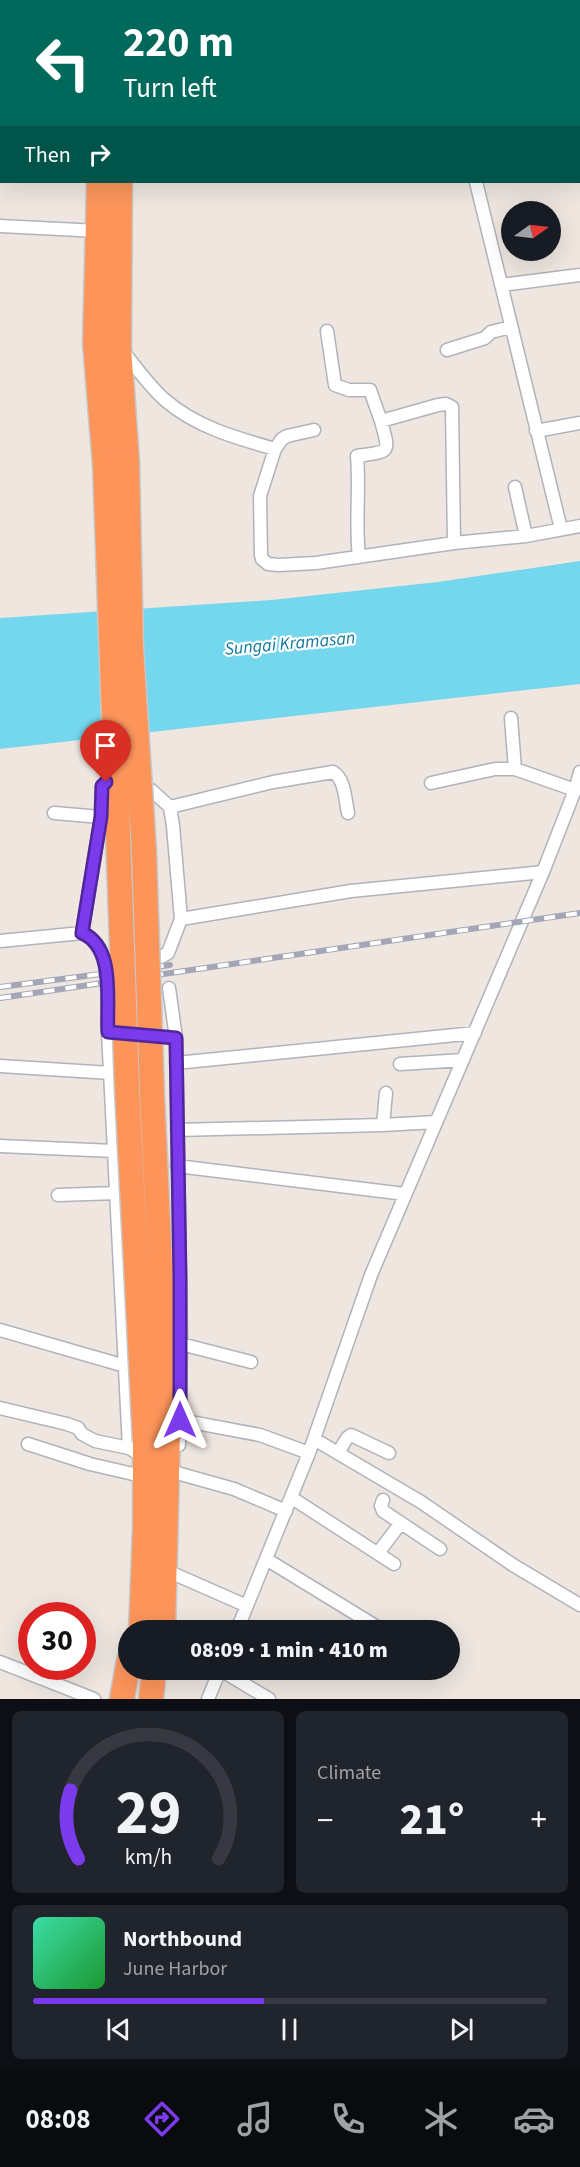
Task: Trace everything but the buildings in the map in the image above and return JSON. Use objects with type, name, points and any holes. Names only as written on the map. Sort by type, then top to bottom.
[{"type":"highway","points":[[99,183],[95,343],[116,464],[131,647],[144,850],[152,1107],[174,1427],[161,1577],[161,1620]]},
{"type":"highway","points":[[120,183],[116,464],[128,1099],[141,1456],[161,1577],[145,1620]]},
{"type":"highway","points":[[139,1620],[161,1577]]},
{"type":"highway","points":[[122,1699],[125,1680]]},
{"type":"highway","points":[[135,1699],[137,1680]]},
{"type":"highway","points":[[151,1699],[153,1680]]},
{"type":"highway","points":[[162,1680],[162,1699]]},
{"type":"street","points":[[476,183],[561,529]]},
{"type":"street","points":[[0,226],[98,231]]},
{"type":"street","points":[[501,285],[580,275]]},
{"type":"street","points":[[447,350],[485,338],[491,332],[512,327]]},
{"type":"street","points":[[327,331],[335,385],[349,390],[370,390],[387,445],[383,452],[357,456],[356,526],[360,557]]},
{"type":"street","points":[[119,347],[165,399],[185,413],[210,429],[275,450]]},
{"type":"street","points":[[381,421],[438,405],[446,404],[452,407],[454,413],[454,543]]},
{"type":"street","points":[[536,431],[580,423]]},
{"type":"street","points":[[314,430],[287,436],[282,439],[275,450],[260,496],[261,555],[264,562],[268,564],[291,565],[360,557],[454,543],[526,536],[580,526]]},
{"type":"street","points":[[515,487],[526,536]]},
{"type":"street","points":[[511,718],[515,769]]},
{"type":"street","points":[[431,783],[495,769],[515,769],[575,790]]},
{"type":"street","points":[[170,807],[273,782],[333,772],[339,775],[342,782],[348,813]]},
{"type":"street","points":[[241,1620],[314,1440],[371,1275],[543,872],[580,772]]},
{"type":"street","points":[[82,933],[101,817],[102,786],[106,782],[136,784],[151,790],[170,807],[181,919],[172,946],[163,957],[106,973]]},
{"type":"street","points":[[54,813],[101,817]]},
{"type":"street","points":[[181,919],[351,891],[543,872]]},
{"type":"street","points":[[0,941],[82,933],[93,937],[104,955],[125,1366],[141,1456]]},
{"type":"street","points":[[170,988],[176,1038],[181,1344],[174,1427],[177,1473],[161,1577],[247,1606]]},
{"type":"street","points":[[108,1032],[176,1038]]},
{"type":"street","points":[[176,1063],[475,1033]]},
{"type":"street","points":[[400,1064],[463,1060]]},
{"type":"street","points":[[0,1066],[111,1073]]},
{"type":"street","points":[[383,1125],[386,1093]]},
{"type":"street","points":[[177,1130],[436,1122]]},
{"type":"street","points":[[0,1146],[114,1151]]},
{"type":"street","points":[[177,1166],[405,1194]]},
{"type":"street","points":[[58,1196],[117,1193]]},
{"type":"street","points":[[0,1330],[125,1366]]},
{"type":"street","points":[[181,1344],[251,1362]]},
{"type":"street","points":[[0,1407],[67,1424],[78,1428],[82,1434],[95,1441],[141,1456]]},
{"type":"street","points":[[174,1427],[260,1435],[309,1453]]},
{"type":"street","points":[[338,1453],[347,1437],[351,1435],[389,1454]]},
{"type":"street","points":[[314,1440],[421,1502],[513,1564],[580,1605]]},
{"type":"street","points":[[28,1443],[90,1464],[141,1456]]},
{"type":"street","points":[[177,1473],[234,1489],[286,1511]]},
{"type":"street","points":[[292,1498],[394,1564]]},
{"type":"street","points":[[383,1500],[382,1510],[440,1549]]},
{"type":"street","points":[[378,1553],[400,1524]]},
{"type":"street","points":[[266,1559],[366,1620]]},
{"type":"street","points":[[0,1662],[94,1699]]},
{"type":"street","points":[[208,1699],[216,1680]]},
{"type":"street","points":[[237,1680],[269,1699]]},
{"type":"water","name":"Sungai Kramasan","points":[[580,561],[580,684],[0,749],[0,618],[271,600],[438,582]]},
{"type":"railway","points":[[0,998],[580,913]]},
{"type":"railway","points":[[0,987],[170,965]]},
{"type":"route","points":[[106,782],[102,786],[101,817],[82,933],[93,937],[104,955],[108,1032],[176,1038],[180,1420]]}]
